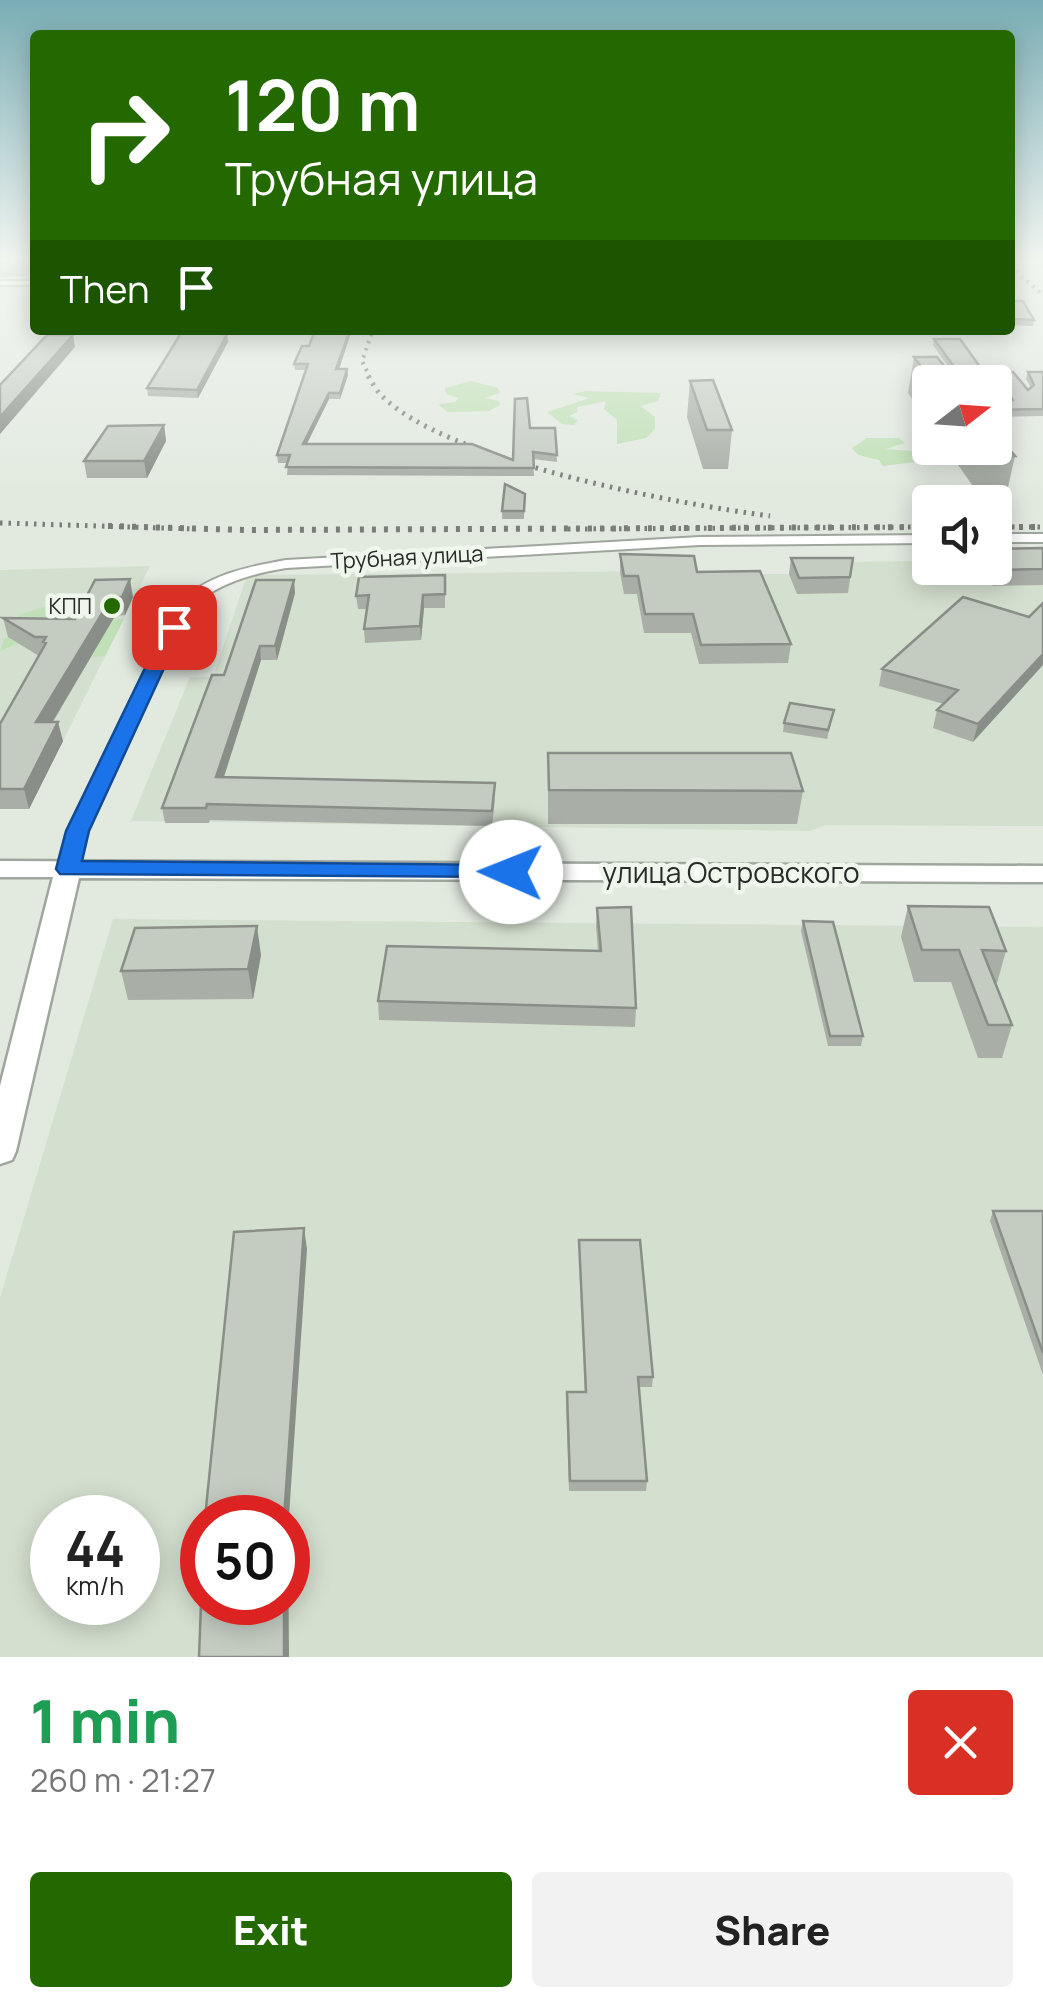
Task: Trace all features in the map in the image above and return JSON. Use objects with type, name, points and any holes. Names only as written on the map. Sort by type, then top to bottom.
[{"type":"main road","name":"улица Островского","points":[[0,869],[1043,874]]},
{"type":"main road","points":[[0,1152],[68,869]]},
{"type":"street","name":"Трубная улица","points":[[68,869],[78,831],[185,604],[209,583],[235,573],[286,564],[672,542],[912,538]]},
{"type":"street","points":[[1012,538],[1043,538]]},
{"type":"shaded area","points":[[912,561],[912,585],[1012,585],[1012,564],[1043,563],[1043,826],[826,825],[810,831],[131,821],[190,677],[213,677],[247,575],[751,570],[754,574],[850,574],[846,562]]},
{"type":"shaded area","points":[[150,566],[29,809],[0,809],[0,570]]},
{"type":"shaded area","points":[[113,919],[1043,927],[1043,1657],[0,1657],[0,1298]]},
{"type":"green space","points":[[471,381],[498,388],[500,393],[485,398],[499,401],[500,405],[489,411],[447,412],[438,404],[459,398],[446,394],[445,388]]},
{"type":"green space","points":[[661,393],[658,401],[641,406],[655,417],[655,429],[646,438],[617,444],[617,420],[604,409],[606,401],[577,407],[578,412],[569,416],[578,420],[574,425],[562,424],[547,412],[590,398],[572,394]]},
{"type":"green space","points":[[867,438],[899,438],[905,443],[886,449],[912,451],[912,462],[883,466],[879,460],[858,455],[852,448]]},
{"type":"green space","points":[[47,606],[87,606],[93,623],[124,619],[105,656],[92,657],[101,638],[34,637],[0,651],[4,639],[17,633],[6,632],[19,615]]},
{"type":"building","points":[[47,335],[73,335],[0,417],[0,385]]},
{"type":"building","points":[[180,335],[226,335],[197,390],[147,388]]},
{"type":"building","points":[[313,335],[348,335],[336,369],[347,369],[340,393],[329,393],[303,444],[472,444],[513,460],[515,399],[527,398],[530,428],[555,428],[557,455],[533,452],[534,468],[286,467],[290,455],[277,455],[308,364],[294,364],[302,346],[309,346]]},
{"type":"building","points":[[934,339],[960,339],[979,365],[953,365]]},
{"type":"building","points":[[914,357],[937,357],[943,365],[920,365]]},
{"type":"building","points":[[1012,372],[1028,390],[1034,385],[1028,372],[1043,372],[1043,409],[1012,410]]},
{"type":"building","points":[[713,380],[732,430],[707,430],[690,381]]},
{"type":"building","points":[[164,425],[144,461],[84,461],[108,426]]},
{"type":"building","points":[[505,484],[525,494],[524,511],[502,511]]},
{"type":"building","points":[[1043,548],[1043,569],[1012,570],[1012,549]]},
{"type":"building","points":[[620,554],[694,556],[697,572],[760,571],[791,644],[701,645],[693,614],[645,614],[638,576],[624,576]]},
{"type":"building","points":[[791,558],[853,558],[850,577],[799,578]]},
{"type":"building","points":[[445,575],[445,594],[423,595],[420,626],[364,629],[369,595],[356,596],[359,577]]},
{"type":"building","points":[[130,579],[122,597],[112,597],[36,722],[58,722],[24,789],[0,789],[0,724],[46,643],[46,637],[35,637],[3,618],[75,619],[95,580]]},
{"type":"building","points":[[256,580],[294,580],[275,646],[260,646],[216,777],[495,783],[492,811],[207,804],[206,808],[162,808],[212,675],[224,675]]},
{"type":"building","points":[[963,597],[1029,617],[1043,603],[1043,654],[978,724],[937,710],[958,690],[882,669]]},
{"type":"building","points":[[790,703],[834,710],[828,730],[784,723]]},
{"type":"building","points":[[548,753],[791,753],[803,791],[549,790]]},
{"type":"building","points":[[908,906],[989,907],[1006,951],[982,950],[1012,1025],[988,1025],[959,950],[922,950]]},
{"type":"building","points":[[631,907],[636,1008],[378,1001],[387,946],[601,951],[597,908]]},
{"type":"building","points":[[803,921],[833,922],[863,1036],[830,1036]]},
{"type":"building","points":[[257,926],[248,969],[121,971],[135,928]]},
{"type":"building","points":[[993,1211],[1043,1211],[1043,1353]]},
{"type":"building","points":[[304,1228],[286,1495],[207,1495],[234,1232]]},
{"type":"building","points":[[579,1240],[640,1240],[653,1377],[638,1377],[647,1481],[570,1481],[567,1392],[586,1392]]},
{"type":"building","points":[[200,1625],[284,1625],[284,1657],[199,1657]]},
{"type":"railway","points":[[370,378],[362,361],[371,335]]},
{"type":"railway","points":[[368,376],[381,395],[412,419],[508,459],[623,490],[770,516]]},
{"type":"railway","points":[[0,523],[196,529]]},
{"type":"railway","points":[[108,526],[245,530],[930,527],[568,529]]},
{"type":"railway","points":[[1012,527],[1043,527]]},
{"type":"place","name":"КПП","points":[[112,606]]},
{"type":"route","points":[[174,627],[78,831],[68,869],[511,872]]}]
